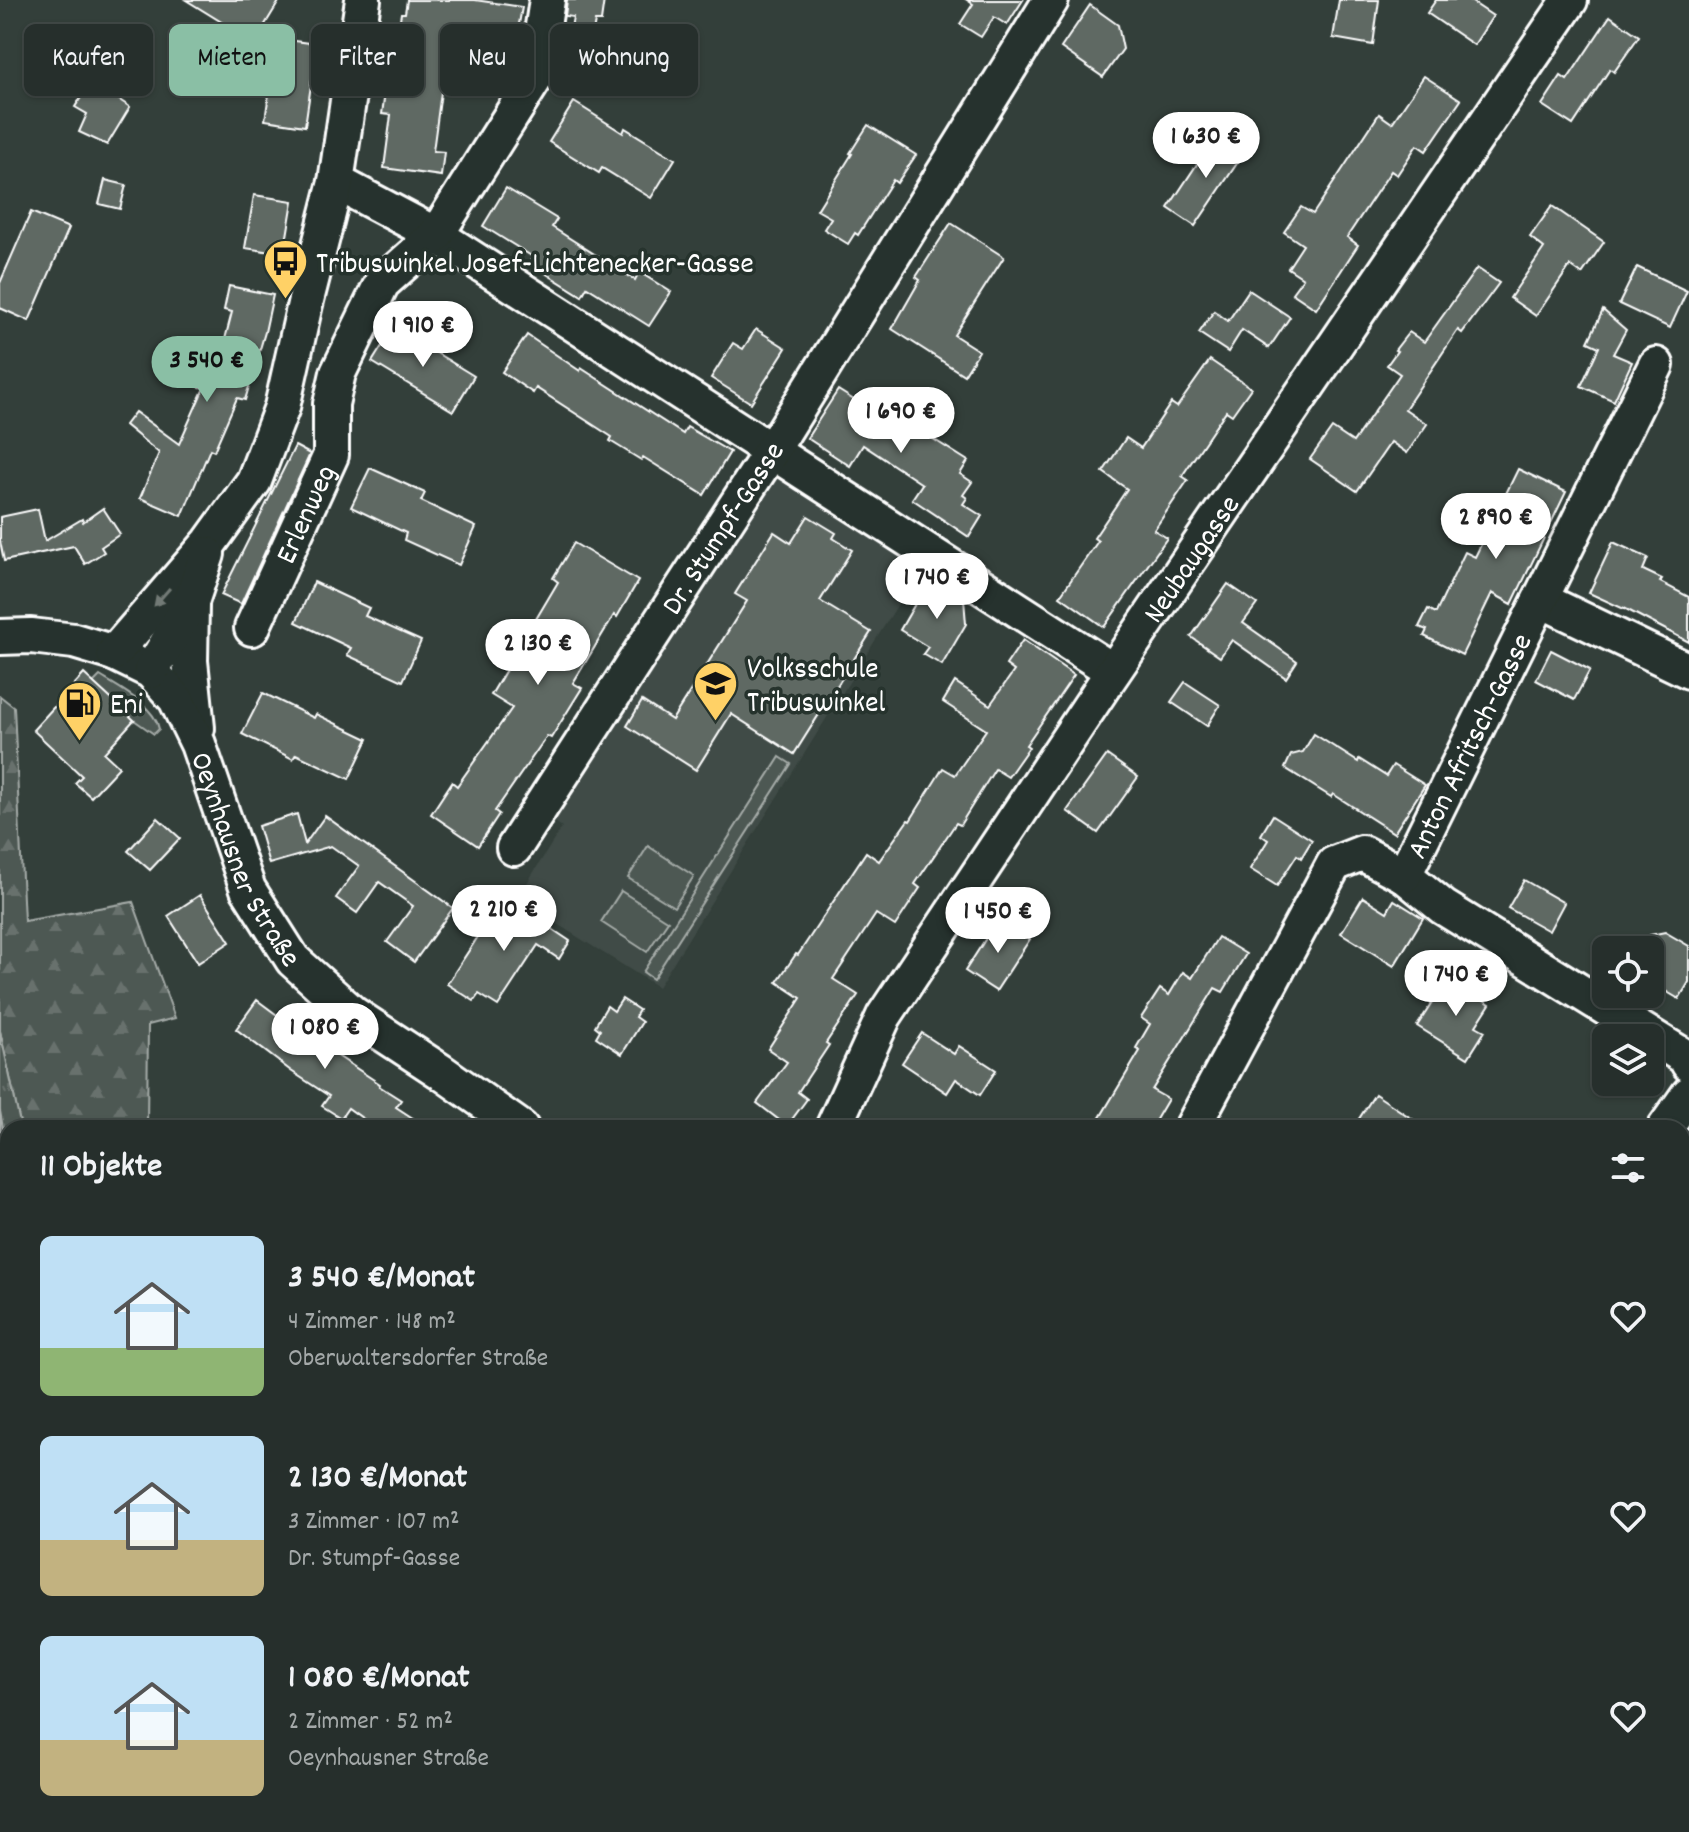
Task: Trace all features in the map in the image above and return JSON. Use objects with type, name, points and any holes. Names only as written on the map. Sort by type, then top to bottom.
[{"type":"street","points":[[114,653],[210,542],[254,481],[282,407],[336,182],[363,0]]},
{"type":"street","name":"Erlenweg","points":[[252,628],[331,455],[331,404],[338,373],[382,283],[436,235],[535,78],[547,0]]},
{"type":"street","name":"Dr. Stumpf-Gasse","points":[[514,848],[772,450],[1051,0]]},
{"type":"street","name":"Neubaugasse","points":[[837,1120],[884,1016],[1113,671],[1570,0]]},
{"type":"street","points":[[336,182],[436,235],[1113,671]]},
{"type":"street","name":"Anton Afritsch-Gasse","points":[[1196,1120],[1334,864],[1362,853],[1404,875],[1656,365]]},
{"type":"street","points":[[151,671],[191,602],[210,542]]},
{"type":"street","points":[[1541,600],[1689,671]]},
{"type":"street","points":[[191,602],[190,661],[198,744]]},
{"type":"street","name":"Oeynhausner Straße","points":[[0,637],[31,636],[74,641],[114,653],[151,671],[176,699],[198,744],[248,889],[293,960],[353,1014],[510,1120]]},
{"type":"street","points":[[1404,875],[1443,907],[1685,1057],[1689,1064]]},
{"type":"street","points":[[1671,1120],[1689,1094]]},
{"type":"shaded area","name":"Volksschule Tribuswinkel","points":[[771,473],[920,569],[658,987],[517,899],[562,827],[547,816]]},
{"type":"green space","points":[[100,676],[144,705],[159,729],[154,734],[134,720],[93,683]]},
{"type":"green space","points":[[0,696],[14,707],[24,921],[133,902],[175,1018],[148,1025],[147,1120],[19,1120],[0,1031]]},
{"type":"green space","points":[[780,757],[791,764],[653,979],[643,972]]},
{"type":"green space","points":[[648,846],[694,876],[674,907],[628,878]]},
{"type":"green space","points":[[621,891],[668,921],[647,952],[601,922]]},
{"type":"green space","points":[[0,1031],[19,1120],[0,1120]]},
{"type":"building","points":[[186,0],[280,0],[265,24],[225,24]]},
{"type":"building","points":[[407,0],[475,0],[522,7],[519,24],[440,24],[440,96],[433,151],[444,152],[441,176],[384,168],[391,115],[382,114],[384,96],[424,96],[424,24],[399,24],[401,13],[405,13]]},
{"type":"building","points":[[567,0],[604,0],[601,21],[595,21],[594,24],[572,24],[573,17],[565,16]]},
{"type":"building","points":[[967,0],[1023,0],[1007,25],[994,17],[981,37],[960,24],[973,4]]},
{"type":"building","points":[[1339,0],[1379,0],[1373,45],[1333,38]]},
{"type":"building","points":[[1436,0],[1469,0],[1493,16],[1474,45],[1427,13]]},
{"type":"building","points":[[1090,5],[1118,25],[1123,49],[1103,77],[1061,48]]},
{"type":"building","points":[[1610,16],[1639,36],[1614,72],[1610,69],[1573,125],[1542,105],[1561,76],[1567,80]]},
{"type":"building","points":[[295,41],[311,43],[311,85],[305,126],[265,120],[269,96],[295,96]]},
{"type":"building","points":[[1424,76],[1461,100],[1426,151],[1417,145],[1397,175],[1391,171],[1347,237],[1358,245],[1316,309],[1292,293],[1303,278],[1288,268],[1303,245],[1284,232],[1301,207],[1313,214],[1379,114],[1392,123]]},
{"type":"building","points":[[82,96],[116,96],[130,107],[107,145],[79,132],[87,114],[75,107]]},
{"type":"building","points":[[574,102],[623,133],[625,128],[675,159],[651,198],[602,168],[599,173],[549,142]]},
{"type":"building","points":[[868,125],[916,155],[897,183],[893,180],[858,235],[855,233],[848,244],[824,229],[831,218],[817,210]]},
{"type":"building","points":[[1217,134],[1244,153],[1195,226],[1168,208]]},
{"type":"building","points":[[105,180],[126,185],[120,209],[99,204]]},
{"type":"building","points":[[506,188],[557,219],[552,227],[635,280],[639,272],[671,292],[649,326],[587,287],[582,296],[529,263],[533,257],[483,226]]},
{"type":"building","points":[[254,195],[293,201],[284,254],[245,248]]},
{"type":"building","points":[[1552,206],[1604,242],[1582,274],[1570,266],[1536,316],[1510,298],[1544,248],[1530,237]]},
{"type":"building","points":[[31,212],[69,228],[29,321],[0,308],[0,283]]},
{"type":"building","points":[[951,223],[1004,257],[954,335],[979,351],[964,375],[892,329],[920,280],[916,277]]},
{"type":"building","points":[[1637,267],[1687,291],[1670,328],[1619,304]]},
{"type":"building","points":[[1477,268],[1499,283],[1462,333],[1458,330],[1405,409],[1427,424],[1407,453],[1391,442],[1357,491],[1310,459],[1332,428],[1353,442],[1400,374],[1387,365],[1395,350],[1409,332],[1424,342]]},
{"type":"building","points":[[229,286],[273,295],[245,400],[237,398],[214,451],[210,449],[182,516],[140,498],[159,453],[125,425],[135,412],[179,444],[204,388],[196,386],[206,351],[221,355],[232,312],[224,310]]},
{"type":"building","points":[[1249,290],[1290,317],[1269,348],[1242,330],[1228,352],[1199,333],[1214,311],[1228,321]]},
{"type":"building","points":[[1603,310],[1626,330],[1613,354],[1632,362],[1614,401],[1581,386],[1599,347],[1588,342]]},
{"type":"building","points":[[394,327],[474,376],[453,411],[372,362]]},
{"type":"building","points":[[756,329],[786,348],[751,403],[711,378],[733,343],[743,349]]},
{"type":"building","points":[[527,335],[683,434],[687,427],[730,452],[704,495],[643,457],[641,460],[610,441],[612,437],[536,388],[533,393],[502,372]]},
{"type":"building","points":[[1210,360],[1251,388],[1232,415],[1226,411],[1182,476],[1188,480],[1154,530],[1167,538],[1104,627],[1060,596],[1098,541],[1094,538],[1127,489],[1103,472],[1126,438],[1141,448],[1171,403],[1177,407]]},
{"type":"building","points":[[838,390],[892,424],[904,406],[936,427],[930,437],[968,461],[960,474],[972,482],[963,495],[967,498],[963,504],[982,516],[969,537],[912,499],[922,484],[863,445],[850,466],[807,438]]},
{"type":"building","points":[[295,446],[310,454],[241,604],[221,595]]},
{"type":"building","points":[[370,468],[425,493],[421,501],[476,527],[459,565],[404,540],[406,533],[351,507]]},
{"type":"building","points":[[1518,469],[1566,492],[1512,604],[1492,593],[1462,655],[1424,636],[1427,630],[1419,627],[1428,609],[1436,613],[1465,552],[1475,557]]},
{"type":"building","points":[[103,508],[120,534],[101,547],[104,552],[85,564],[74,546],[4,561],[0,517],[38,509],[45,541]]},
{"type":"building","points":[[808,516],[836,533],[833,538],[852,550],[820,601],[871,632],[794,754],[731,714],[696,770],[627,726],[642,701],[672,720],[747,601],[735,594],[774,532],[791,543]]},
{"type":"building","points":[[1613,542],[1648,558],[1643,570],[1689,597],[1689,642],[1589,593]]},
{"type":"building","points":[[574,543],[638,581],[573,683],[582,688],[551,738],[547,736],[495,811],[499,814],[478,846],[431,814],[452,782],[457,786],[512,708],[491,695],[558,582],[553,578]]},
{"type":"building","points":[[930,578],[964,599],[966,624],[942,665],[923,654],[928,647],[900,630]]},
{"type":"building","points":[[314,582],[369,608],[365,616],[421,641],[403,681],[347,655],[351,648],[296,622]]},
{"type":"building","points":[[1228,584],[1257,604],[1243,623],[1297,661],[1286,678],[1232,640],[1220,657],[1191,637]]},
{"type":"building","points":[[1023,640],[1074,675],[1008,777],[995,769],[960,825],[956,823],[915,884],[920,888],[895,926],[876,914],[833,979],[858,995],[798,1092],[807,1099],[791,1120],[779,1120],[757,1103],[787,1062],[768,1049],[801,998],[777,982],[866,852],[879,861],[910,821],[943,768],[955,775],[986,730],[943,702],[955,682],[990,705],[1014,671],[1006,665]]},
{"type":"building","points":[[1551,650],[1590,670],[1574,700],[1536,680]]},
{"type":"building","name":"Eni","points":[[84,674],[134,720],[104,753],[119,767],[91,797],[75,783],[82,776],[33,730]]},
{"type":"building","points":[[1185,682],[1220,705],[1207,726],[1171,702]]},
{"type":"building","points":[[263,693],[314,718],[316,714],[368,739],[349,779],[296,754],[293,759],[242,734]]},
{"type":"building","points":[[1314,734],[1386,776],[1393,765],[1425,785],[1394,833],[1285,768],[1291,755],[1303,752]]},
{"type":"building","points":[[1107,755],[1138,777],[1098,833],[1067,811]]},
{"type":"building","points":[[297,814],[305,844],[325,816],[453,908],[414,962],[387,942],[413,906],[379,882],[357,913],[336,898],[359,866],[331,846],[269,864],[258,826]]},
{"type":"building","points":[[1273,815],[1312,840],[1301,858],[1297,855],[1277,886],[1250,869],[1268,840],[1261,835]]},
{"type":"building","points":[[158,818],[180,838],[150,870],[128,851]]},
{"type":"building","points":[[1524,880],[1564,903],[1549,931],[1508,908]]},
{"type":"building","points":[[200,895],[230,942],[198,963],[168,916]]},
{"type":"building","points":[[504,897],[570,941],[559,959],[538,945],[498,1006],[479,994],[474,1001],[447,984]]},
{"type":"building","points":[[1363,897],[1387,912],[1394,900],[1423,918],[1394,966],[1341,933]]},
{"type":"building","points":[[999,918],[1030,939],[996,991],[965,971]]},
{"type":"building","points":[[1665,932],[1689,946],[1689,982],[1679,999],[1664,990],[1664,936],[1650,935]]},
{"type":"building","points":[[1218,937],[1246,954],[1223,992],[1215,988],[1152,1090],[1168,1099],[1156,1120],[1099,1120],[1140,1051],[1136,1048],[1150,1024],[1141,1018],[1160,989],[1169,995],[1183,972],[1192,978]]},
{"type":"building","points":[[1449,977],[1490,1004],[1476,1026],[1485,1031],[1468,1058],[1417,1026]]},
{"type":"building","points":[[622,999],[639,1010],[635,1017],[642,1022],[622,1054],[596,1037],[600,1030],[595,1026],[607,1006],[614,1011]]},
{"type":"building","points":[[257,1000],[320,1047],[380,1084],[401,1100],[396,1107],[416,1120],[365,1120],[348,1108],[341,1118],[322,1106],[329,1096],[236,1029]]},
{"type":"building","points":[[922,1033],[954,1054],[959,1046],[996,1070],[980,1095],[956,1079],[947,1093],[902,1063]]},
{"type":"building","points":[[1375,1094],[1414,1120],[1358,1120]]},
{"type":"place","name":"Tribuswinkel Josef-Lichtenecker-Gasse","points":[[285,301]]},
{"type":"place","name":"Volksschule Tribuswinkel","points":[[716,723]]},
{"type":"place","name":"Eni","points":[[79,742]]}]
